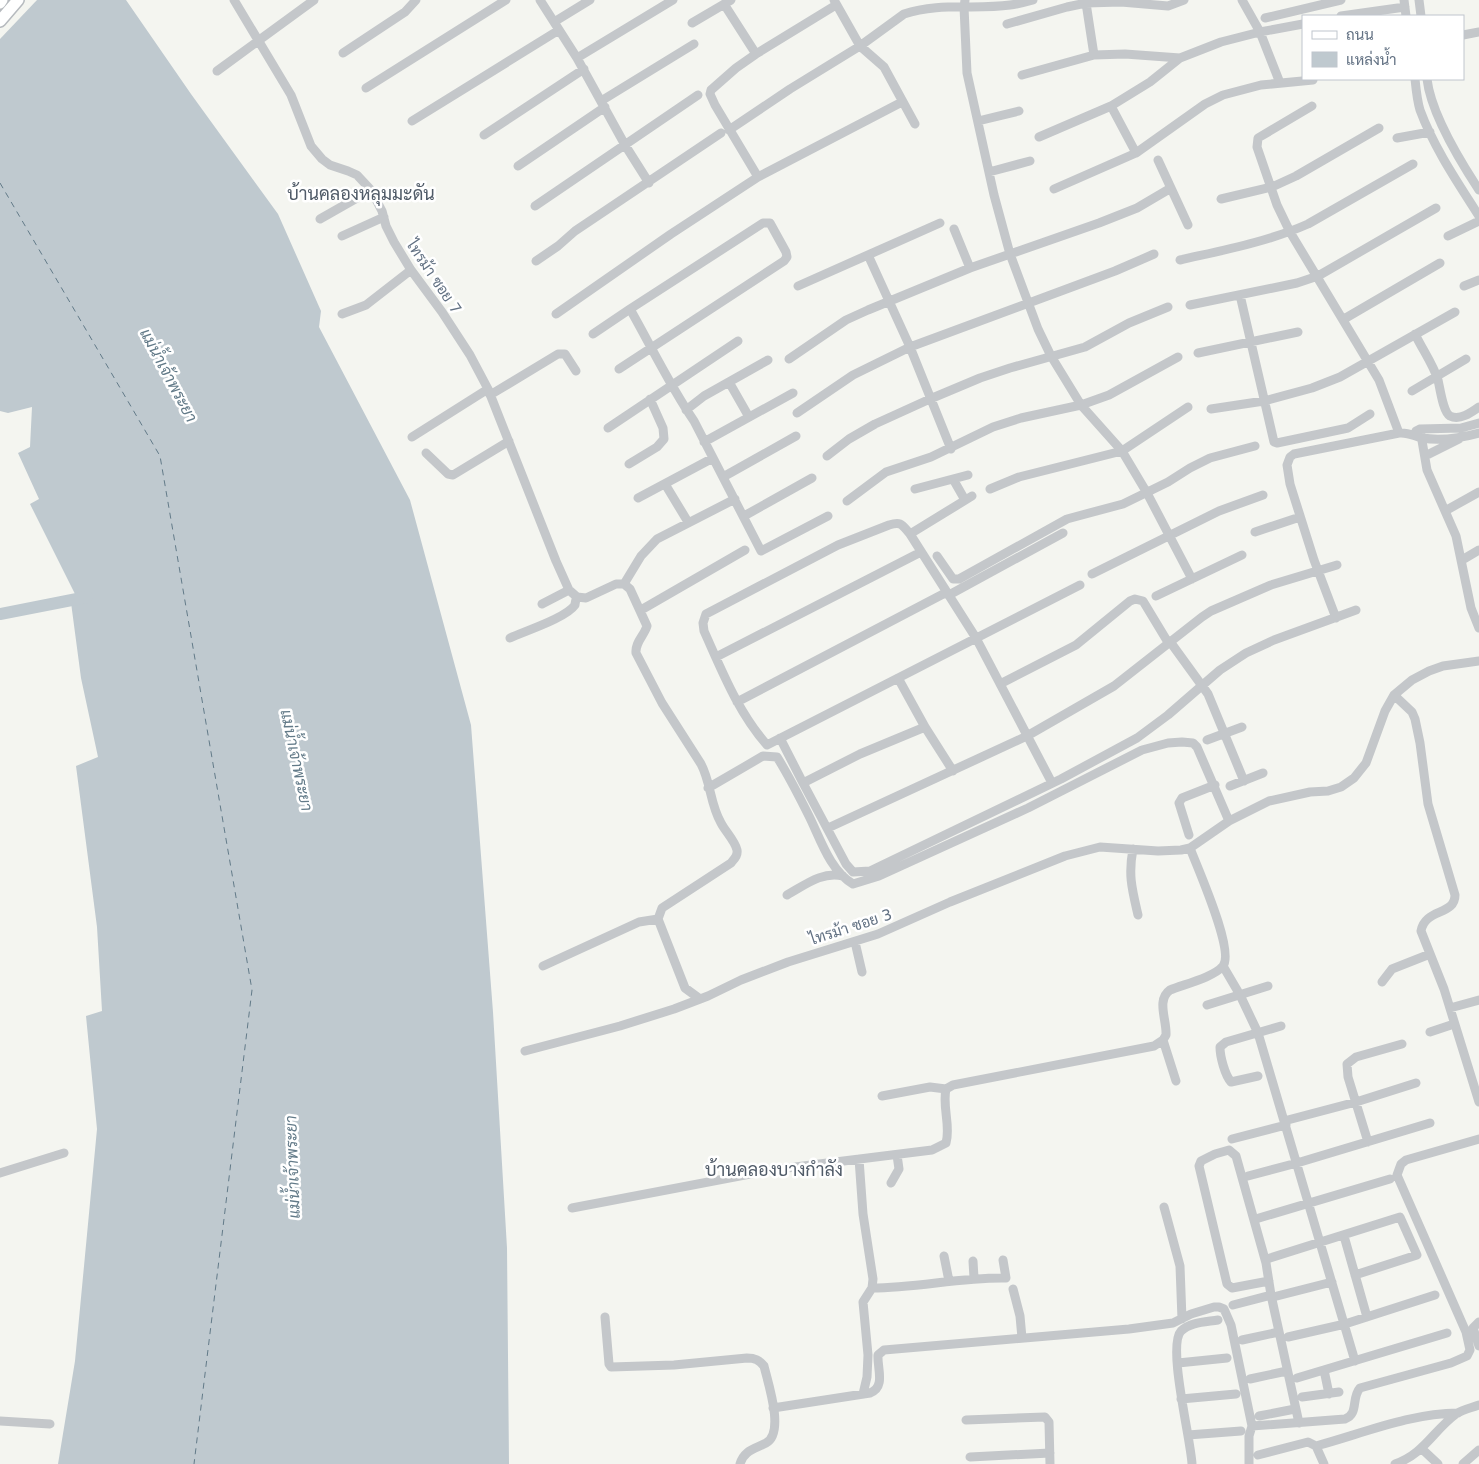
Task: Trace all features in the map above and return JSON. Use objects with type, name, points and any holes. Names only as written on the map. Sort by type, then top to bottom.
[{"type":"main road","points":[[0,21],[18,0]]},
{"type":"street","name":"ไทรม้า ซอย 7","points":[[234,0],[291,95],[311,146],[330,165],[356,175],[371,190],[394,242],[411,270],[442,312],[470,355],[489,392],[552,552],[569,590],[577,597]]},
{"type":"street","points":[[217,71],[314,0]]},
{"type":"street","points":[[343,53],[405,12],[416,0]]},
{"type":"street","points":[[366,88],[506,0]]},
{"type":"street","points":[[540,0],[578,58],[625,145],[648,183]]},
{"type":"street","points":[[412,122],[556,26],[590,0]]},
{"type":"street","points":[[578,58],[673,0]]},
{"type":"street","points":[[536,261],[558,246],[575,231],[725,131],[860,46],[904,14],[964,3],[1010,5],[1034,0]]},
{"type":"street","points":[[1007,24],[1086,3],[1121,2],[1168,6],[1184,0]]},
{"type":"street","points":[[1242,0],[1260,32],[1280,83]]},
{"type":"street","points":[[1266,18],[1316,3],[1341,0]]},
{"type":"street","points":[[1419,0],[1421,15]]},
{"type":"street","points":[[692,23],[728,2],[756,54]]},
{"type":"street","points":[[758,177],[725,131],[710,94],[711,90],[736,68],[835,3],[860,46],[884,67],[915,124]]},
{"type":"street","points":[[964,3],[967,72],[989,172],[1010,254],[1027,302],[1051,356],[1082,405],[1122,451],[1171,536],[1192,579]]},
{"type":"street","points":[[1086,3],[1094,55]]},
{"type":"street","points":[[1349,15],[1405,8]]},
{"type":"street","points":[[1039,137],[1111,106],[1180,58],[1221,42],[1302,24]]},
{"type":"street","points":[[1464,35],[1479,32]]},
{"type":"street","points":[[518,166],[603,104],[694,44]]},
{"type":"street","points":[[1022,75],[1094,55],[1125,54],[1180,58]]},
{"type":"street","points":[[1156,57],[1160,60],[1161,67],[1158,75]]},
{"type":"street","points":[[484,136],[584,69]]},
{"type":"street","points":[[1054,189],[1136,153],[1205,104],[1223,95],[1261,84],[1313,80]]},
{"type":"street","points":[[1415,80],[1421,110],[1430,132],[1455,178],[1479,216]]},
{"type":"street","points":[[1427,80],[1432,104],[1462,163],[1479,190]]},
{"type":"street","points":[[535,206],[698,95]]},
{"type":"street","points":[[556,314],[671,234],[758,177],[902,102]]},
{"type":"street","points":[[1111,106],[1136,153]]},
{"type":"street","points":[[1312,106],[1258,138],[1257,147],[1277,205],[1290,232],[1368,360],[1386,397],[1399,433]]},
{"type":"street","points":[[978,121],[1019,111]]},
{"type":"street","points":[[1221,199],[1272,187],[1296,176],[1379,128]]},
{"type":"street","points":[[1397,138],[1430,132]]},
{"type":"street","points":[[1158,160],[1188,225]]},
{"type":"street","points":[[989,172],[1030,161]]},
{"type":"street","points":[[1180,260],[1267,240],[1290,232],[1308,224],[1414,164]]},
{"type":"street","points":[[789,358],[846,320],[890,300],[970,268],[1137,208],[1171,188]]},
{"type":"street","points":[[320,219],[371,190]]},
{"type":"street","points":[[1190,305],[1297,283],[1318,276],[1436,208]]},
{"type":"street","points":[[342,236],[384,217]]},
{"type":"street","points":[[1448,236],[1479,221]]},
{"type":"street","points":[[593,334],[762,223],[770,223],[786,252],[787,257],[784,261],[651,346],[619,369]]},
{"type":"street","points":[[798,286],[940,223]]},
{"type":"street","points":[[954,229],[970,268]]},
{"type":"street","points":[[798,414],[853,375],[910,347],[1027,302],[1115,271],[1154,254]]},
{"type":"street","points":[[868,255],[890,300],[951,449]]},
{"type":"street","points":[[1344,319],[1440,263]]},
{"type":"street","points":[[342,314],[366,305],[411,270]]},
{"type":"street","points":[[1464,286],[1479,280]]},
{"type":"street","points":[[1240,294],[1274,442],[1277,443],[1348,428],[1370,414]]},
{"type":"street","points":[[827,456],[849,439],[875,424],[930,399],[980,378],[1085,347],[1129,323],[1168,307]]},
{"type":"street","points":[[630,310],[713,458],[761,552],[828,516]]},
{"type":"street","points":[[1211,409],[1264,401],[1312,388],[1340,377],[1455,312]]},
{"type":"street","points":[[1198,353],[1298,332]]},
{"type":"street","points":[[1415,334],[1437,377],[1448,414],[1451,416],[1467,415],[1479,407]]},
{"type":"street","points":[[608,428],[738,341]]},
{"type":"street","points":[[412,437],[561,353],[564,354],[576,371]]},
{"type":"street","points":[[847,501],[886,472],[951,449],[992,427],[1021,418],[1082,405],[1115,392],[1178,358]]},
{"type":"street","points":[[1412,391],[1466,359]]},
{"type":"street","points":[[686,410],[704,396],[768,360]]},
{"type":"street","points":[[729,382],[749,417]]},
{"type":"street","points":[[704,442],[793,394]]},
{"type":"street","points":[[629,464],[656,447],[664,439],[663,428],[650,399]]},
{"type":"street","points":[[990,488],[1019,477],[1122,451],[1188,407]]},
{"type":"street","points":[[1336,618],[1318,571],[1290,484],[1287,464],[1290,457],[1294,454],[1399,433],[1418,433],[1461,428],[1479,423]]},
{"type":"street","points":[[1418,433],[1461,438]]},
{"type":"street","points":[[1418,433],[1427,470],[1456,536],[1479,628]]},
{"type":"street","points":[[1424,456],[1461,438],[1479,433]]},
{"type":"street","points":[[723,477],[796,436]]},
{"type":"street","points":[[426,453],[448,474],[453,475],[509,441]]},
{"type":"street","points":[[938,556],[950,576],[953,579],[959,579],[1067,519],[1123,504],[1210,458],[1255,446]]},
{"type":"street","points":[[638,498],[713,458]]},
{"type":"street","points":[[915,489],[968,475]]},
{"type":"street","points":[[744,516],[812,478]]},
{"type":"street","points":[[910,534],[968,498],[953,479]]},
{"type":"street","points":[[665,484],[688,522]]},
{"type":"street","points":[[1445,512],[1479,492]]},
{"type":"street","points":[[1092,574],[1219,511],[1263,495]]},
{"type":"street","points":[[624,584],[646,549],[661,536],[735,499]]},
{"type":"street","points":[[1255,532],[1300,517]]},
{"type":"street","points":[[1052,783],[976,638],[910,534],[901,523],[897,522],[838,545],[706,614],[703,624],[704,631],[737,702],[754,730],[767,745],[780,738],[898,678],[976,638],[1080,585]]},
{"type":"street","points":[[737,702],[1063,533]]},
{"type":"street","points":[[640,610],[745,550]]},
{"type":"street","points":[[1462,560],[1479,550]]},
{"type":"street","points":[[716,657],[921,552]]},
{"type":"street","points":[[1156,596],[1242,555]]},
{"type":"street","points":[[828,828],[1027,736],[1114,686],[1202,616],[1271,585],[1337,565]]},
{"type":"street","points":[[510,638],[563,614],[575,604],[577,597],[586,598],[616,584],[624,584],[630,589],[646,626],[645,632],[635,647],[636,652],[662,703],[702,764],[716,814],[738,852],[731,863],[662,908],[658,919],[685,988],[700,999]]},
{"type":"street","points":[[542,604],[569,590]]},
{"type":"street","points":[[1000,684],[1076,645],[1130,601],[1135,599],[1143,601],[1170,643],[1208,694],[1244,781]]},
{"type":"street","points":[[780,738],[846,864],[853,872],[870,870],[1052,783],[1137,738],[1168,715],[1202,685],[1246,653],[1274,640],[1356,610]]},
{"type":"street","name":"ไทรม้า ซอย 3","points":[[525,1051],[620,1026],[674,1009],[788,962],[886,931],[950,902],[1065,856],[1095,847],[1158,851],[1190,848],[1229,821],[1268,800],[1302,793],[1328,791],[1342,787],[1354,778],[1366,763],[1385,711],[1394,695],[1412,680],[1429,671],[1442,666],[1479,661]]},
{"type":"street","points":[[898,678],[952,771]]},
{"type":"street","points":[[1394,695],[1412,712],[1415,719],[1428,804],[1456,895],[1451,906],[1429,917],[1422,927],[1423,936],[1444,988],[1479,1102]]},
{"type":"street","points":[[803,783],[860,754],[925,727]]},
{"type":"street","points":[[1207,740],[1242,727]]},
{"type":"street","points":[[708,788],[763,756],[777,757],[793,784],[828,855],[843,876],[853,884],[858,884],[878,876],[1028,808],[1142,750],[1168,743],[1193,743],[1197,747],[1229,821]]},
{"type":"street","points":[[1230,786],[1263,773]]},
{"type":"street","points":[[1189,835],[1179,802],[1182,798],[1215,785]]},
{"type":"street","points":[[882,1096],[930,1087],[946,1089],[953,1085],[1154,1046],[1163,1040],[1166,1035],[1163,999],[1165,993],[1220,969],[1227,956],[1226,946],[1216,915],[1190,848]]},
{"type":"street","points":[[1133,849],[1130,867],[1131,883],[1138,915]]},
{"type":"street","points":[[787,895],[824,875],[843,876]]},
{"type":"street","points":[[543,966],[639,922],[658,919]]},
{"type":"street","points":[[855,942],[862,972]]},
{"type":"street","points":[[1382,982],[1392,969],[1430,954]]},
{"type":"street","points":[[1220,969],[1240,998],[1258,1033],[1355,1361]]},
{"type":"street","points":[[1206,1005],[1240,998],[1268,986]]},
{"type":"street","points":[[1449,1006],[1479,1000]]},
{"type":"street","points":[[1430,1032],[1454,1024]]},
{"type":"street","points":[[1258,1076],[1231,1082],[1220,1050],[1226,1042],[1281,1026]]},
{"type":"street","points":[[1163,1040],[1176,1081]]},
{"type":"street","points":[[1368,1142],[1348,1077],[1347,1064],[1356,1057],[1402,1044]]},
{"type":"street","points":[[1232,1139],[1416,1083]]},
{"type":"street","points":[[572,1208],[771,1170],[932,1150],[946,1144],[948,1137],[944,1099],[946,1089]]},
{"type":"street","points":[[1248,1176],[1430,1124]]},
{"type":"street","points":[[1252,1426],[1350,1417],[1354,1412],[1354,1397],[1360,1388],[1451,1363],[1467,1356],[1470,1350],[1466,1332],[1397,1175],[1401,1164],[1406,1160],[1479,1139]]},
{"type":"street","points":[[1269,1280],[1244,1287],[1232,1288],[1228,1286],[1200,1169],[1200,1164],[1204,1159],[1223,1150],[1232,1151],[1236,1156],[1257,1228],[1274,1296],[1279,1332],[1299,1423]]},
{"type":"street","points":[[0,1173],[64,1153]]},
{"type":"street","points":[[891,1183],[899,1169],[897,1155]]},
{"type":"street","points":[[859,1159],[865,1226],[873,1271],[872,1288],[863,1302],[868,1354],[867,1377],[863,1394]]},
{"type":"street","points":[[1259,1218],[1390,1179]]},
{"type":"street","points":[[1164,1207],[1180,1266],[1182,1319]]},
{"type":"street","points":[[1270,1258],[1321,1244],[1400,1217],[1417,1256],[1355,1275]]},
{"type":"street","points":[[1344,1236],[1367,1317]]},
{"type":"street","points":[[944,1256],[950,1281]]},
{"type":"street","points":[[872,1288],[910,1287],[974,1278],[1006,1278],[1004,1260]]},
{"type":"street","points":[[973,1261],[974,1278]]},
{"type":"street","points":[[1233,1306],[1332,1282]]},
{"type":"street","points":[[1013,1290],[1020,1316],[1022,1338]]},
{"type":"street","points":[[1288,1337],[1345,1324],[1435,1295]]},
{"type":"street","points":[[773,1408],[870,1393],[879,1387],[878,1355],[884,1350],[1129,1329],[1173,1323],[1214,1307],[1224,1309],[1231,1325],[1252,1426],[1249,1436],[1249,1464]]},
{"type":"street","points":[[605,1317],[609,1364],[611,1367],[674,1365],[753,1358],[757,1359],[764,1366],[775,1427],[771,1439],[748,1451],[740,1464]]},
{"type":"street","points":[[1192,1464],[1181,1398],[1178,1336],[1180,1332],[1190,1325],[1218,1320]]},
{"type":"street","points":[[1479,1322],[1473,1328],[1479,1346]]},
{"type":"street","points":[[1242,1340],[1279,1332]]},
{"type":"street","points":[[1297,1378],[1447,1333]]},
{"type":"street","points":[[1178,1362],[1227,1358]]},
{"type":"street","points":[[1324,1370],[1329,1394]]},
{"type":"street","points":[[1250,1379],[1287,1371]]},
{"type":"street","points":[[1302,1398],[1339,1392]]},
{"type":"street","points":[[1181,1398],[1236,1394]]},
{"type":"street","points":[[1316,1446],[1376,1428],[1436,1414],[1458,1413],[1479,1406]]},
{"type":"street","points":[[1259,1416],[1295,1409]]},
{"type":"street","points":[[1395,1464],[1412,1457],[1422,1449],[1458,1413]]},
{"type":"street","points":[[966,1420],[1045,1417],[1048,1422],[1050,1464]]},
{"type":"street","points":[[0,1421],[50,1424]]},
{"type":"street","points":[[1188,1435],[1241,1431]]},
{"type":"street","points":[[1258,1455],[1308,1442],[1316,1446],[1324,1464]]},
{"type":"street","points":[[1422,1449],[1438,1464]]},
{"type":"street","points":[[1463,1464],[1479,1450]]},
{"type":"street","points":[[970,1457],[1050,1453]]},
{"type":"water","name":"แม่น้ำเจ้าพระยา","points":[[0,0],[126,0],[278,214],[321,311],[319,327],[410,500],[471,725],[493,1012],[507,1248],[509,1464],[58,1464],[75,1361],[97,1129],[86,1016],[102,1011],[97,927],[76,766],[98,757],[81,678],[70,595],[75,594],[30,504],[39,499],[18,453],[30,447],[32,407],[8,413],[0,411]]},
{"type":"pier","points":[[0,0],[37,0],[0,39]]},
{"type":"waterway","points":[[0,614],[87,597]]},
{"type":"ferry route","points":[[0,183],[160,456],[252,990],[194,1464]]},
{"type":"district","name":"บ้านคลองหลุมมะดัน","points":[[361,194]]},
{"type":"district","name":"บ้านคลองบางกำลัง","points":[[774,1170]]}]
